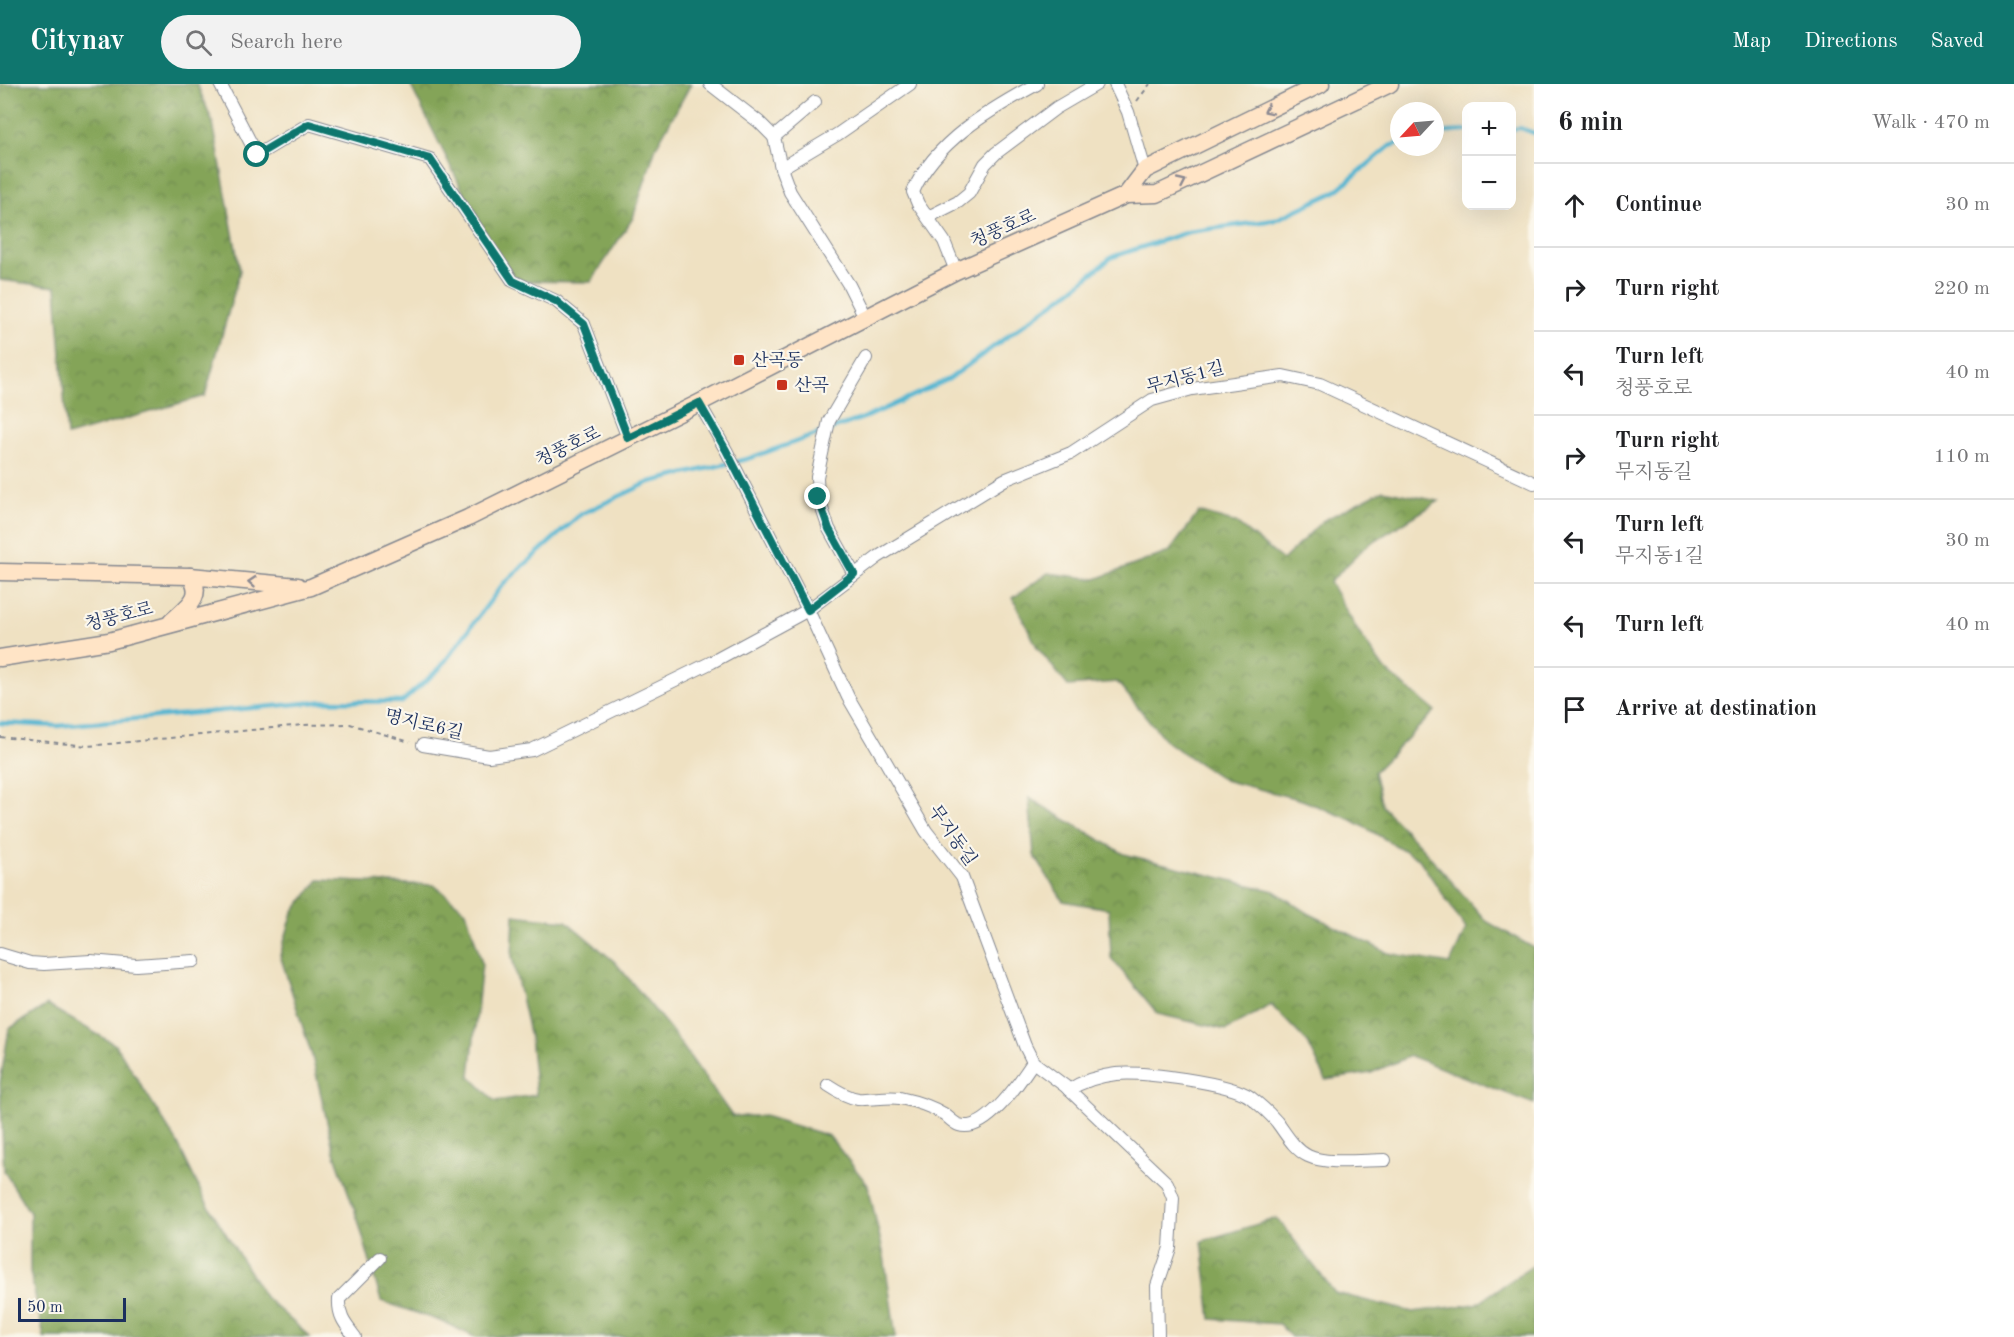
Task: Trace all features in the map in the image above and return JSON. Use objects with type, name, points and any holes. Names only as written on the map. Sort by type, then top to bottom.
[{"type":"main road","name":"청풍호로","points":[[1126,195],[1145,170],[1321,84]]},
{"type":"main road","name":"청풍호로","points":[[0,657],[109,641],[311,587],[468,518],[956,271],[1126,195],[1157,194],[1390,84]]},
{"type":"main road","points":[[0,572],[190,576],[311,587]]},
{"type":"main road","points":[[169,624],[197,593],[190,576]]},
{"type":"street","points":[[220,84],[257,155],[309,124],[430,159],[513,281],[556,301],[584,324],[628,438]]},
{"type":"street","points":[[710,84],[759,122],[774,137],[781,168],[790,192],[849,285],[865,317]]},
{"type":"street","points":[[781,168],[838,134],[910,84]]},
{"type":"street","points":[[956,271],[944,241],[918,204],[913,192],[923,173],[949,143],[1012,98],[1037,84]]},
{"type":"street","points":[[928,216],[958,202],[969,193],[985,164],[996,153],[1056,108],[1097,84]]},
{"type":"street","points":[[1115,84],[1128,112],[1145,170]]},
{"type":"street","points":[[774,137],[815,102]]},
{"type":"street","points":[[854,574],[829,529],[818,497],[817,477],[829,421],[866,358]]},
{"type":"street","name":"무지동1길","points":[[808,610],[878,557],[1004,480],[1071,453],[1152,400],[1192,389],[1283,376],[1320,384],[1534,483]]},
{"type":"street","name":"무지동길","points":[[699,403],[726,450],[808,610],[848,697],[926,831],[962,877],[1033,1062],[1069,1090],[1167,1183],[1173,1198],[1170,1248],[1157,1286],[1158,1337]]},
{"type":"street","name":"명지로6길","points":[[423,745],[489,756],[532,750],[712,662],[808,610]]},
{"type":"street","points":[[0,954],[30,963],[44,964],[91,961],[136,965],[194,961]]},
{"type":"street","points":[[828,1085],[843,1094],[858,1099],[897,1098],[918,1103],[942,1113],[959,1125],[972,1125],[1003,1103],[1033,1062]]},
{"type":"street","points":[[1069,1090],[1082,1082],[1119,1073],[1150,1074],[1225,1087],[1249,1096],[1275,1120],[1293,1144],[1307,1156],[1326,1160],[1385,1160]]},
{"type":"street","points":[[355,1337],[341,1319],[338,1309],[339,1299],[380,1258]]},
{"type":"path","points":[[1128,112],[1150,84]]},
{"type":"path","name":"명지로6길","points":[[0,737],[88,746],[303,725],[350,724],[423,745]]},
{"type":"green space","points":[[0,84],[197,84],[213,123],[240,271],[205,396],[67,436],[56,287],[0,280]]},
{"type":"green space","points":[[410,84],[691,84],[656,147],[633,218],[591,282],[513,281],[476,218]]},
{"type":"green space","points":[[1383,490],[1439,501],[1366,546],[1330,582],[1359,633],[1384,669],[1435,711],[1374,772],[1382,806],[1486,921],[1534,948],[1534,1104],[1410,1056],[1371,1073],[1326,1080],[1308,1043],[1271,1005],[1226,1030],[1158,1014],[1111,958],[1109,909],[1063,901],[1034,855],[1029,798],[1124,854],[1274,891],[1308,913],[1388,953],[1450,964],[1466,929],[1419,859],[1352,820],[1302,800],[1224,780],[1167,742],[1117,682],[1068,686],[1037,647],[1013,598],[1048,573],[1096,579],[1169,552],[1199,512],[1236,523],[1283,560],[1322,521]]},
{"type":"green space","points":[[319,880],[434,885],[466,911],[482,963],[470,1076],[495,1101],[536,1095],[530,1037],[512,957],[514,915],[566,921],[615,962],[671,1030],[732,1116],[764,1116],[829,1136],[868,1185],[884,1256],[896,1337],[475,1337],[443,1322],[381,1301],[358,1220],[334,1152],[312,1056],[280,955],[293,912]]},
{"type":"green space","points":[[47,1005],[116,1045],[177,1142],[205,1200],[265,1297],[310,1337],[44,1337],[30,1272],[30,1213],[4,1171],[0,1083],[9,1029]]},
{"type":"green space","points":[[1277,1218],[1335,1293],[1413,1312],[1476,1304],[1534,1265],[1534,1337],[1291,1337],[1279,1324],[1211,1319],[1202,1241]]},
{"type":"waterway","points":[[1516,128],[1534,133]]},
{"type":"waterway","points":[[1444,132],[1462,131]]},
{"type":"waterway","points":[[0,723],[58,726],[328,701],[402,702],[440,668],[503,584],[581,514],[650,482],[747,459],[869,416],[949,379],[1074,288],[1112,257],[1188,232],[1275,220],[1335,192],[1390,146]]},
{"type":"place","name":"산곡동","points":[[739,360]]},
{"type":"place","name":"산곡","points":[[782,385]]},
{"type":"route","points":[[257,155],[309,124],[430,159],[513,281],[556,301],[584,324],[628,438],[699,403],[726,450],[808,610],[854,574],[829,529],[818,497]]}]
